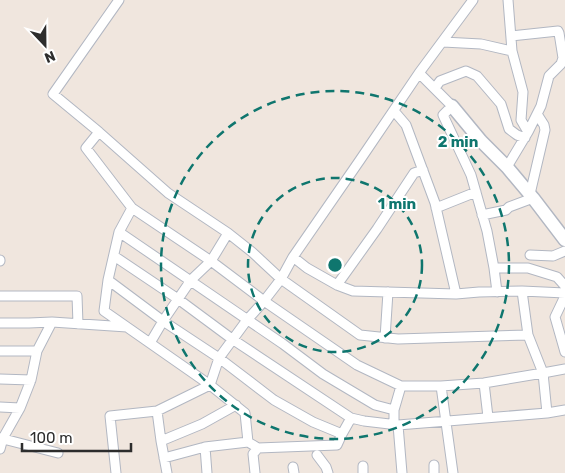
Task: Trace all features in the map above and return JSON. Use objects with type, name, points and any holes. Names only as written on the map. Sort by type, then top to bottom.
[{"type":"street","points":[[119,0],[53,94],[168,193],[228,233],[281,279],[360,335],[398,339],[528,335]]},
{"type":"street","points":[[116,473],[110,416],[157,410],[210,384],[219,358],[232,339],[281,279],[292,257],[419,73],[473,0]]},
{"type":"street","points":[[508,0],[512,51],[523,92],[521,120],[527,134]]},
{"type":"street","points":[[507,168],[541,106],[549,76],[561,64],[563,58],[559,33],[556,31],[510,36]]},
{"type":"street","points":[[443,42],[481,44],[512,51]]},
{"type":"street","points":[[435,88],[440,81],[466,71],[477,76],[501,104],[509,129],[517,135],[527,134]]},
{"type":"street","points":[[419,73],[452,106],[481,141],[532,196],[562,234]]},
{"type":"street","points":[[452,106],[443,115],[471,175],[487,231],[497,292]]},
{"type":"street","points":[[394,111],[406,125],[436,208],[456,294]]},
{"type":"street","points":[[532,196],[545,130],[537,114]]},
{"type":"street","points":[[99,132],[86,148],[132,208],[211,261],[264,301],[357,366],[401,386],[484,383],[565,369]]},
{"type":"street","points":[[337,285],[414,173],[423,170]]},
{"type":"street","points":[[436,208],[476,192]]},
{"type":"street","points":[[482,214],[506,210],[532,196]]},
{"type":"street","points":[[132,208],[119,232],[108,280],[104,311],[210,384],[245,413],[248,442]]},
{"type":"street","points":[[119,232],[283,344],[323,374],[375,405],[394,410]]},
{"type":"street","points":[[150,342],[191,280],[211,261],[228,233]]},
{"type":"street","points":[[530,255],[552,256],[565,251]]},
{"type":"street","points":[[114,256],[178,299],[232,339],[351,418],[396,425],[565,410]]},
{"type":"street","points":[[292,257],[337,285],[354,291],[456,294],[522,290],[565,294],[555,317],[565,352]]},
{"type":"street","points":[[494,268],[528,268],[557,277],[565,286]]},
{"type":"street","points":[[108,280],[163,321],[219,358],[274,400],[313,422],[342,434]]},
{"type":"street","points":[[522,290],[528,335],[543,373],[547,413]]},
{"type":"street","points":[[385,338],[388,292]]},
{"type":"street","points":[[0,296],[77,296],[78,324]]},
{"type":"street","points":[[0,323],[29,324],[52,322],[127,327]]},
{"type":"street","points":[[0,449],[2,438],[20,408],[31,380],[37,350],[52,322]]},
{"type":"street","points":[[0,351],[37,350]]},
{"type":"street","points":[[0,379],[31,380]]},
{"type":"street","points":[[484,383],[488,417]]},
{"type":"street","points":[[401,386],[394,410],[402,473]]},
{"type":"street","points":[[441,386],[453,473]]},
{"type":"street","points":[[161,441],[202,424],[236,405]]},
{"type":"street","points":[[0,407],[20,408]]},
{"type":"street","points":[[157,410],[167,473]]},
{"type":"street","points":[[164,458],[205,447],[248,442],[258,448],[337,445],[351,418]]},
{"type":"street","points":[[2,438],[58,453]]},
{"type":"street","points":[[205,447],[207,473]]},
{"type":"street","points":[[255,473],[254,454],[258,448]]},
{"type":"street","points":[[317,455],[328,473]]}]
